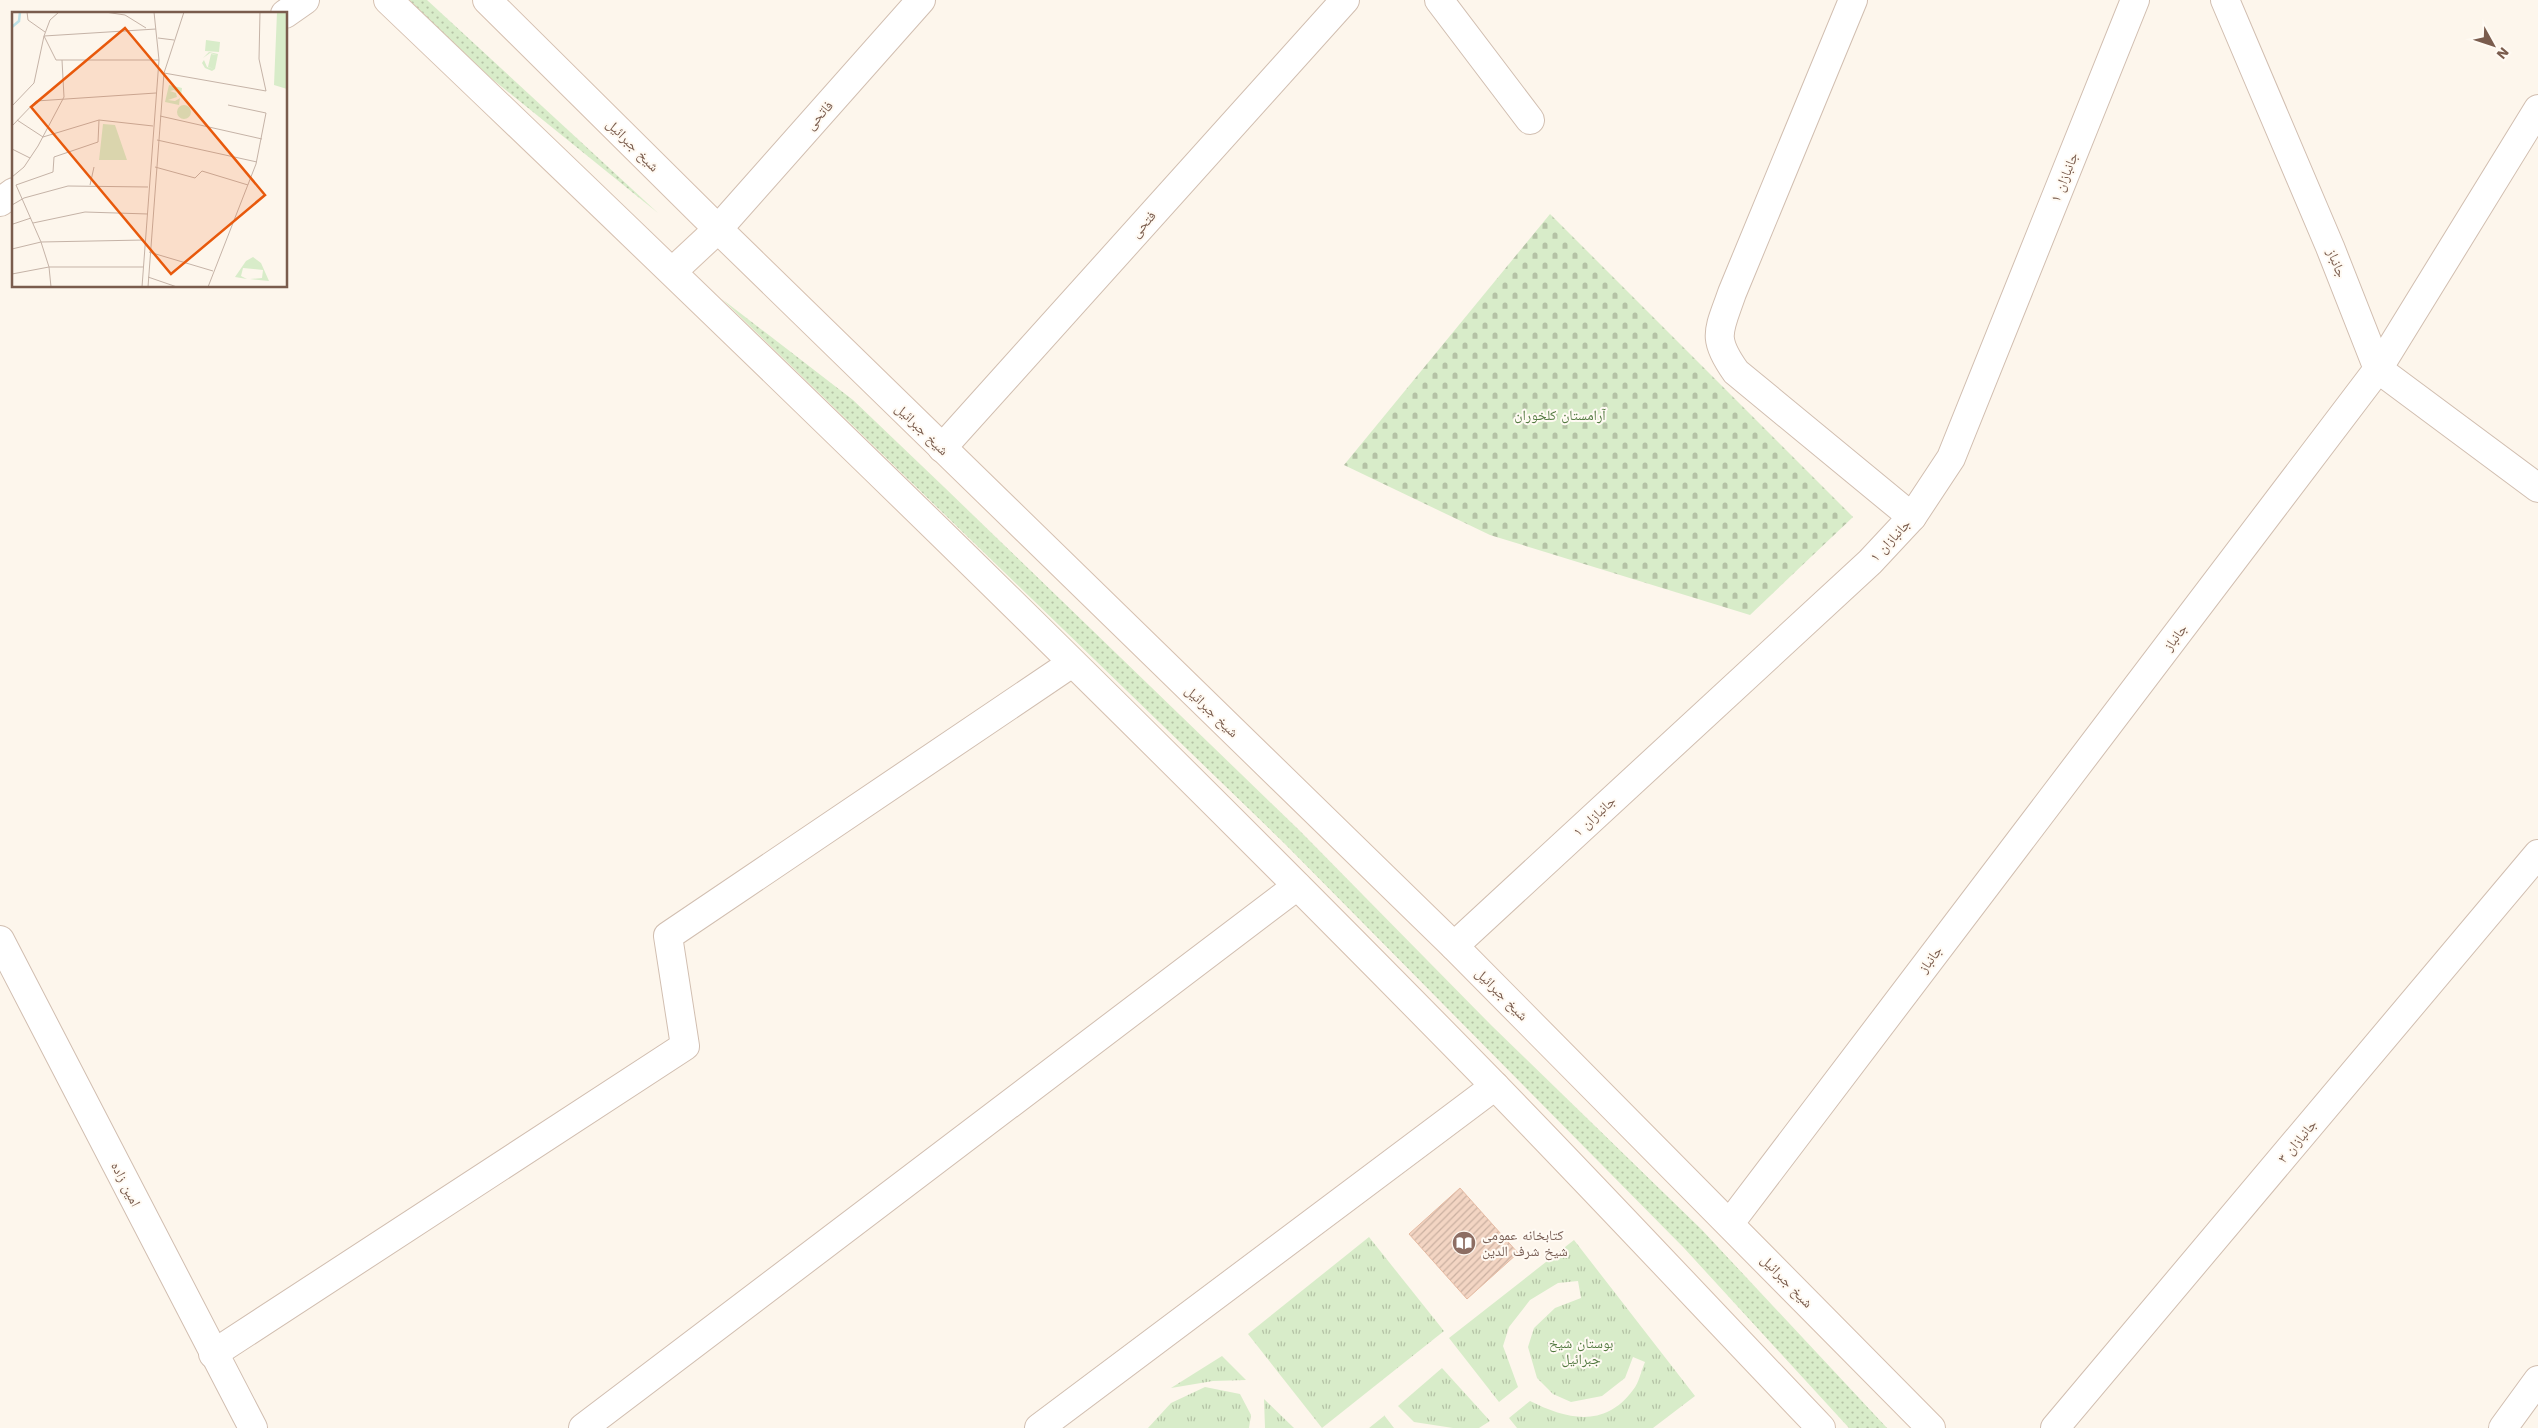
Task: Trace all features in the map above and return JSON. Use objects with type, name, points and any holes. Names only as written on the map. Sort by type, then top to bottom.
[{"type":"street","points":[[288,12],[306,0]]},
{"type":"street","points":[[388,0],[673,271],[1297,886],[1495,1086],[1821,1428]]},
{"type":"street","name":"فاتحی","points":[[673,271],[718,229],[921,0]]},
{"type":"street","name":"فتحی","points":[[942,448],[1345,0]]},
{"type":"street","points":[[1439,0],[1530,120]]},
{"type":"street","points":[[1853,0],[1732,293],[1717,336],[1724,355],[1736,372],[1912,517]]},
{"type":"street","name":"جانبازان ۱","points":[[1454,946],[1870,562],[1912,517],[1951,458],[2135,0]]},
{"type":"street","name":"جانباز","points":[[1730,1223],[2378,368],[2330,247],[2226,0]]},
{"type":"street","name":"شیخ جبرائیل","points":[[499,4],[718,229],[1454,946],[1931,1428]]},
{"type":"street","points":[[2538,109],[2378,368],[2538,488]]},
{"type":"street","points":[[0,202],[12,193]]},
{"type":"street","points":[[213,1354],[685,1046],[668,936],[1072,663]]},
{"type":"street","name":"جانبازان ۳","points":[[2055,1428],[2538,854]]},
{"type":"street","points":[[583,1428],[1297,886]]},
{"type":"street","name":"امین زاده","points":[[0,940],[253,1428]]},
{"type":"street","points":[[1038,1428],[1495,1086]]},
{"type":"street","points":[[2503,1428],[2538,1380]]},
{"type":"green space","points":[[405,0],[427,0],[658,213],[481,70]]},
{"type":"green space","name":"آرامستان کلخوران","points":[[1550,214],[1853,517],[1750,615],[1490,535],[1344,465]]},
{"type":"green space","points":[[722,299],[853,400],[1299,830],[1491,1025],[1702,1230],[1887,1428],[1849,1428],[1684,1248],[1283,842]]},
{"type":"green space","points":[[1369,1237],[1444,1331],[1322,1428],[1248,1334]]},
{"type":"green space","name":"بوستان شیخ جبرائیل","points":[[1574,1240],[1695,1396],[1653,1428],[1517,1428],[1509,1418],[1530,1401],[1558,1413],[1572,1416],[1598,1415],[1622,1402],[1637,1384],[1645,1362],[1633,1357],[1625,1378],[1602,1396],[1571,1402],[1553,1394],[1537,1378],[1528,1347],[1534,1328],[1555,1308],[1581,1298],[1578,1281],[1558,1283],[1530,1300],[1509,1327],[1503,1346],[1518,1387],[1499,1402],[1449,1338]]},
{"type":"green space","points":[[1222,1356],[1246,1380],[1213,1381],[1171,1388]]},
{"type":"green space","points":[[1442,1368],[1490,1421],[1479,1428],[1453,1428],[1414,1422],[1398,1406]]},
{"type":"green space","points":[[1205,1387],[1240,1394],[1251,1415],[1249,1428],[1148,1428],[1171,1403]]},
{"type":"green space","points":[[1264,1399],[1294,1428],[1265,1428]]},
{"type":"green space","points":[[1384,1416],[1394,1428],[1369,1428]]},
{"type":"building","name":"کتابخانه عمومی شیخ شرف الدین","points":[[1460,1188],[1518,1253],[1467,1299],[1409,1234]]},
{"type":"place","name":"کتابخانه عمومی شیخ شرف الدین","points":[[1464,1243]]}]
